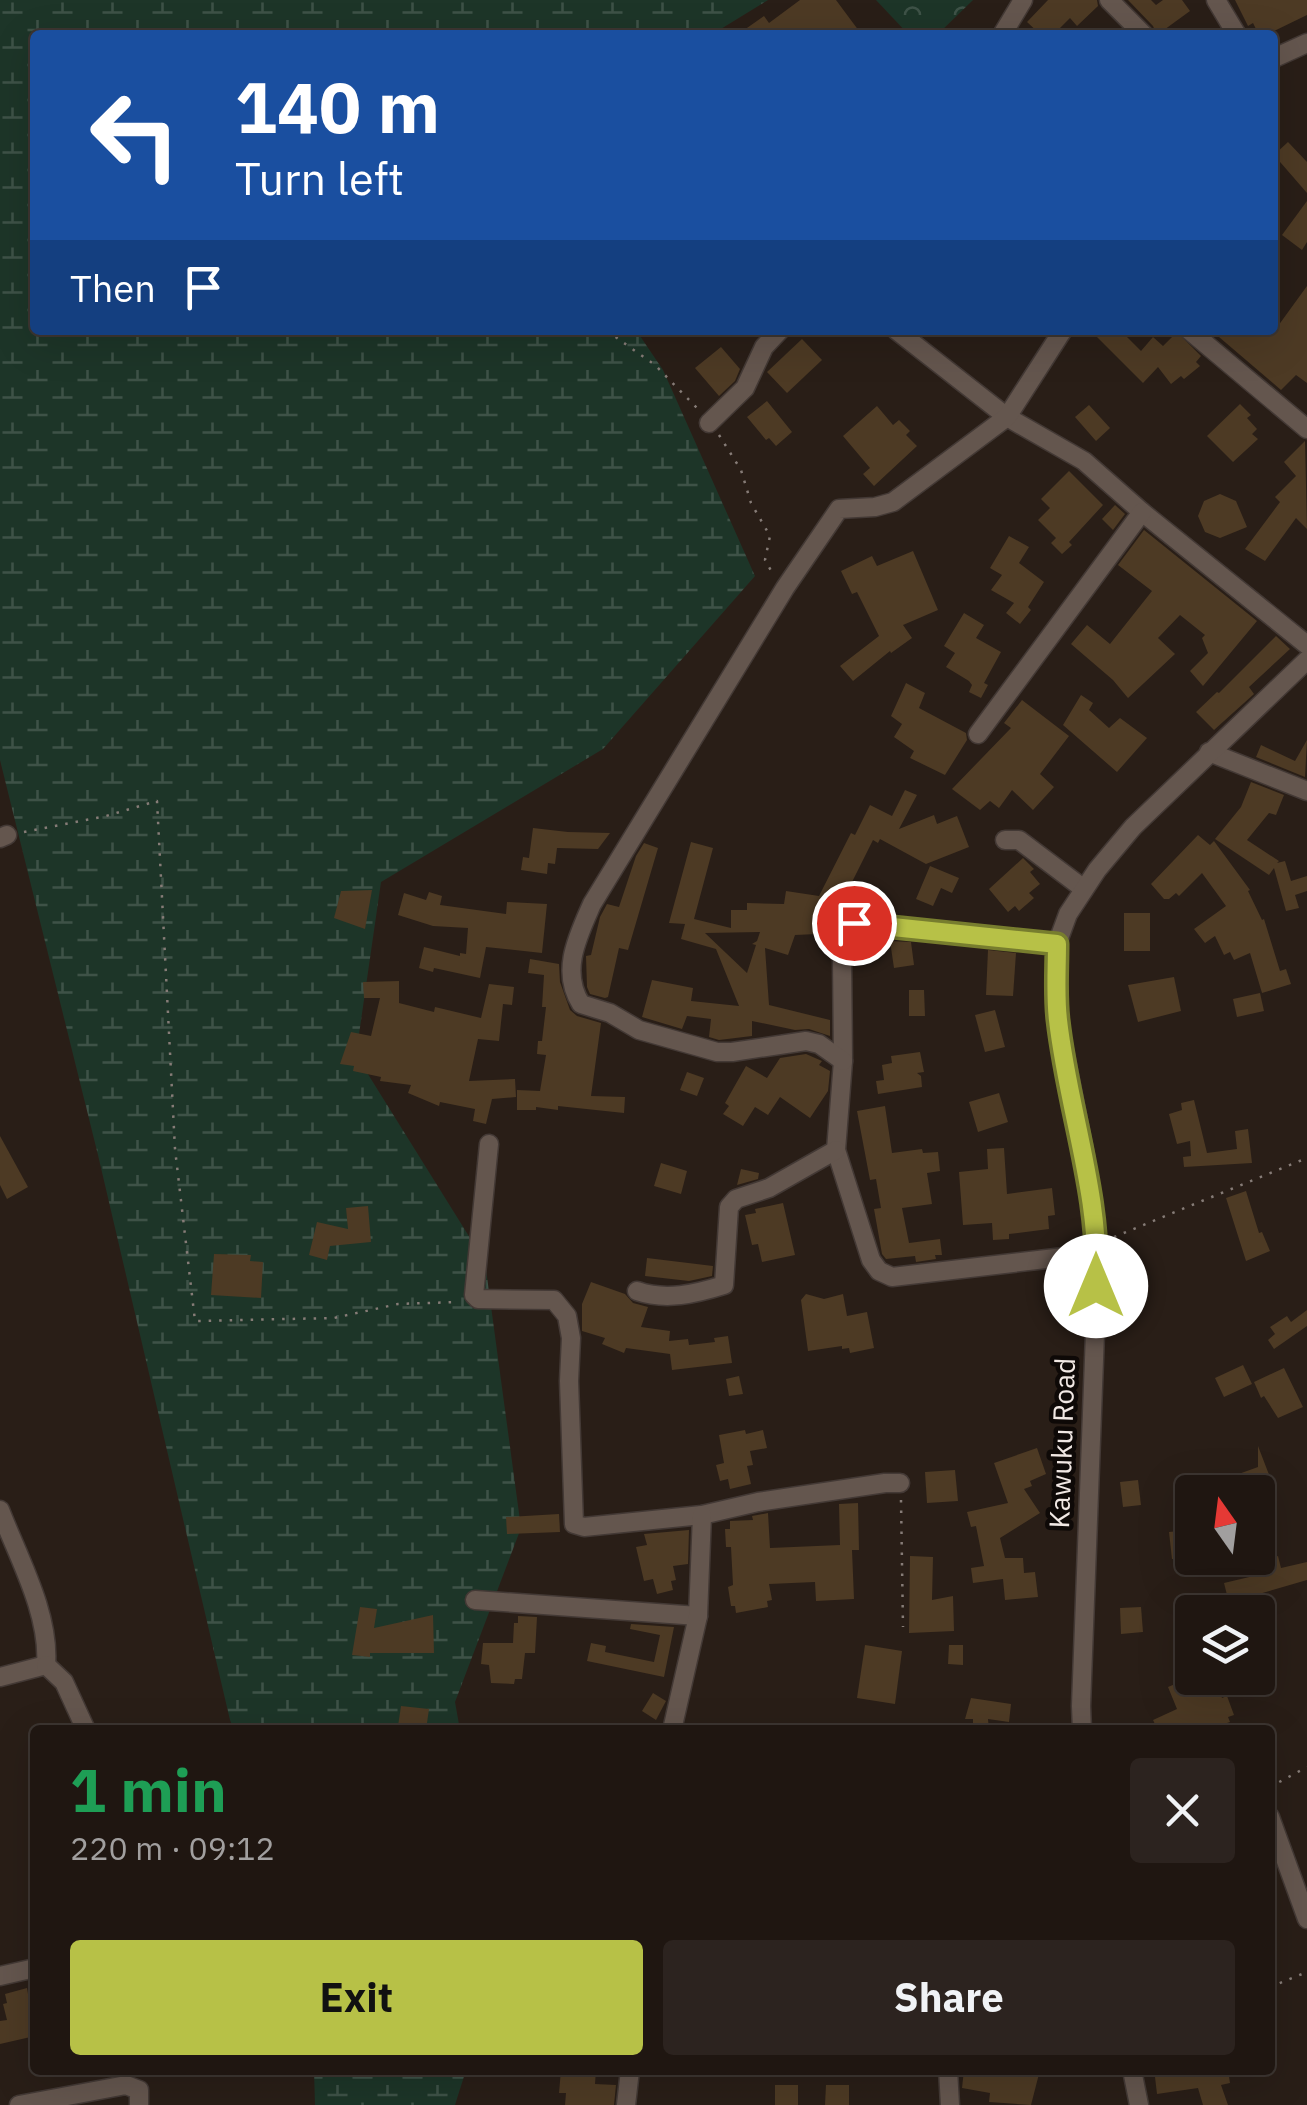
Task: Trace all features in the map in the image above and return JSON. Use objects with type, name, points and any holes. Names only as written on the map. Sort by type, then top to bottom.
[{"type":"street","points":[[1005,30],[1023,0]]},
{"type":"street","points":[[1109,0],[1139,30]]},
{"type":"street","points":[[1216,0],[1233,30]]},
{"type":"street","points":[[1278,55],[1307,43]]},
{"type":"street","points":[[710,423],[746,388],[764,347],[775,335]]},
{"type":"street","points":[[902,335],[1007,417],[1084,460],[1307,645]]},
{"type":"street","points":[[844,1061],[820,1044],[806,1041],[716,1052],[639,1030],[610,1013],[585,1006],[573,986],[572,954],[592,904],[785,588],[839,508],[893,502],[1007,417],[1060,335]]},
{"type":"street","points":[[1195,335],[1307,428]]},
{"type":"street","points":[[978,734],[1142,512]]},
{"type":"street","name":"Kawuku Road","points":[[1082,1725],[1097,1248],[1085,1156],[1058,1020],[1057,944],[1068,914],[1084,889],[1133,827],[1307,660]]},
{"type":"street","points":[[1209,752],[1307,792]]},
{"type":"street","points":[[1005,840],[1019,840],[1084,889]]},
{"type":"street","points":[[1057,944],[852,924],[842,958],[844,1061],[836,1150],[871,1260],[883,1274],[892,1277],[1097,1248]]},
{"type":"street","points":[[489,1144],[474,1290],[478,1299],[554,1300],[567,1316],[571,1338],[574,1524],[584,1527],[702,1515],[792,1497],[900,1483]]},
{"type":"street","points":[[637,1291],[652,1296],[696,1294],[724,1285],[729,1207],[736,1199],[769,1188],[836,1150]]},
{"type":"street","points":[[0,1510],[36,1606],[47,1648],[46,1665]]},
{"type":"street","points":[[673,1725],[698,1616],[702,1515]]},
{"type":"street","points":[[475,1600],[698,1616]]},
{"type":"street","points":[[0,1676],[46,1665]]},
{"type":"street","points":[[46,1665],[64,1682],[84,1725]]},
{"type":"street","points":[[1275,1831],[1307,1919]]},
{"type":"street","points":[[0,1976],[30,1969]]},
{"type":"street","points":[[626,2105],[629,2075]]},
{"type":"street","points":[[948,2075],[950,2105]]},
{"type":"street","points":[[1133,2075],[1138,2105]]},
{"type":"street","points":[[20,2105],[126,2085],[139,2090],[139,2105]]},
{"type":"path","points":[[610,335],[655,366],[710,423],[742,470],[750,503],[770,536],[765,560],[785,588]]},
{"type":"path","points":[[3,837],[157,801],[175,1149],[195,1321],[326,1318],[398,1304],[478,1299]]},
{"type":"path","points":[[1097,1248],[1307,1158]]},
{"type":"path","points":[[900,1483],[903,1627]]},
{"type":"path","points":[[1275,1784],[1307,1768]]},
{"type":"path","points":[[1275,1985],[1307,1972]]},
{"type":"green space","points":[[0,0],[768,0],[719,30],[30,30],[30,335],[639,335],[663,370],[755,576],[603,749],[381,882],[356,1055],[485,1262],[521,1528],[455,1702],[459,1725],[232,1725],[0,760]]},
{"type":"green space","points":[[876,0],[973,0],[942,30],[904,30]]},
{"type":"green space","points":[[314,2075],[464,2075],[455,2105],[315,2105]]},
{"type":"building","points":[[800,0],[836,0],[858,30],[744,30],[764,16],[769,23]]},
{"type":"building","points":[[1048,0],[1097,0],[1098,6],[1077,26],[1070,18],[1058,30],[1036,30],[1027,22]]},
{"type":"building","points":[[1128,0],[1151,0],[1156,5],[1163,0],[1182,0],[1190,11],[1164,30],[1155,30]]},
{"type":"building","points":[[1235,0],[1307,0],[1307,15],[1276,30],[1256,30],[1253,23],[1248,26]]},
{"type":"building","points":[[1288,142],[1307,162],[1307,193],[1278,160],[1278,151]]},
{"type":"building","points":[[1307,201],[1307,242],[1302,250],[1282,235]]},
{"type":"building","points":[[1307,286],[1307,383],[1296,375],[1281,390],[1219,337],[1278,335],[1278,326]]},
{"type":"building","points":[[1095,335],[1125,335],[1141,351],[1153,337],[1163,346],[1174,335],[1180,335],[1201,356],[1196,362],[1200,366],[1184,379],[1181,376],[1171,384],[1158,367],[1143,383]]},
{"type":"building","points":[[802,339],[822,360],[787,393],[767,372]]},
{"type":"building","points":[[721,347],[740,369],[735,381],[719,396],[695,368]]},
{"type":"building","points":[[767,401],[792,432],[776,446],[747,417]]},
{"type":"building","points":[[1240,404],[1251,415],[1247,418],[1257,429],[1252,434],[1258,439],[1233,462],[1207,436]]},
{"type":"building","points":[[1089,405],[1110,428],[1096,441],[1075,417]]},
{"type":"building","points":[[877,406],[893,425],[899,420],[910,431],[906,435],[917,446],[874,486],[863,474],[870,468],[843,436]]},
{"type":"building","points":[[1305,441],[1307,529],[1296,518],[1265,561],[1245,549],[1280,502],[1275,497],[1296,476],[1284,462]]},
{"type":"building","points":[[1069,471],[1103,505],[1062,554],[1051,543],[1056,538],[1038,520],[1050,508],[1041,499]]},
{"type":"building","points":[[1220,494],[1236,501],[1247,527],[1220,538],[1205,532],[1198,516],[1204,501]]},
{"type":"building","points":[[1115,505],[1125,514],[1113,530],[1102,519]]},
{"type":"building","points":[[1144,530],[1257,621],[1203,686],[1190,671],[1208,653],[1202,638],[1205,635],[1180,615],[1158,638],[1175,654],[1128,698],[1071,644],[1087,625],[1110,644],[1152,591],[1118,565]]},
{"type":"building","points":[[1009,536],[1029,547],[1019,563],[1044,582],[1020,624],[1006,613],[1014,603],[991,590],[1002,575],[990,568]]},
{"type":"building","points":[[913,551],[938,610],[903,625],[912,638],[853,681],[840,666],[879,636],[857,592],[852,594],[841,571],[872,556],[877,566]]},
{"type":"building","points":[[964,613],[984,625],[976,638],[1001,652],[984,683],[988,685],[981,698],[969,692],[969,681],[946,667],[955,653],[944,646]]},
{"type":"building","points":[[1276,636],[1290,649],[1249,687],[1254,694],[1214,730],[1196,712]]},
{"type":"building","points":[[906,683],[925,693],[919,708],[966,733],[967,740],[945,775],[910,758],[914,751],[894,737],[902,724],[891,716]]},
{"type":"building","points":[[1081,695],[1093,703],[1089,710],[1109,728],[1120,718],[1147,738],[1117,772],[1063,725]]},
{"type":"building","points":[[1022,700],[1069,736],[1040,774],[1054,787],[1033,810],[1012,790],[999,808],[990,801],[980,810],[952,789],[1011,728],[1004,723]]},
{"type":"building","points":[[1307,740],[1305,777],[1256,757],[1261,745],[1295,761]]},
{"type":"building","points":[[1251,782],[1284,795],[1276,815],[1269,813],[1247,840],[1277,863],[1285,861],[1291,881],[1307,876],[1307,891],[1295,895],[1299,908],[1286,911],[1274,868],[1269,875],[1215,839],[1241,807]]},
{"type":"building","points":[[905,790],[917,795],[899,829],[934,815],[937,824],[957,816],[969,847],[926,864],[880,839],[878,843],[873,840],[842,902],[837,927],[830,928],[831,938],[818,940],[817,934],[795,935],[788,955],[765,948],[769,1005],[830,1020],[830,1036],[752,1021],[752,1036],[719,1040],[709,1037],[711,1019],[687,1016],[682,1029],[642,1017],[652,980],[693,988],[691,1001],[739,1006],[716,949],[681,939],[685,924],[669,923],[691,842],[713,848],[694,919],[731,928],[731,910],[747,910],[747,903],[784,904],[786,891],[819,896],[870,805],[892,816]],"holes":[[[760,932],[752,944],[756,945],[747,973],[705,933]]]},
{"type":"building","points":[[533,828],[610,833],[598,849],[557,848],[555,864],[548,863],[547,874],[521,870],[523,857],[529,858]]},
{"type":"building","points":[[1198,835],[1210,845],[1214,841],[1250,890],[1264,919],[1280,971],[1286,969],[1291,984],[1262,993],[1250,953],[1234,960],[1230,952],[1224,955],[1215,936],[1205,943],[1194,929],[1226,906],[1202,873],[1179,896],[1176,893],[1169,899],[1164,899],[1151,884]]},
{"type":"building","points":[[644,843],[658,848],[628,950],[619,948],[608,997],[590,994],[586,956],[591,955],[607,904],[619,907]]},
{"type":"building","points":[[1023,858],[1034,869],[1030,872],[1040,884],[1029,893],[1034,898],[1019,911],[1015,906],[1008,912],[989,889]]},
{"type":"building","points":[[930,866],[959,878],[952,893],[941,888],[933,906],[916,899]]},
{"type":"building","points":[[372,890],[365,929],[334,918],[341,891]]},
{"type":"building","points":[[429,892],[442,896],[440,905],[506,914],[507,902],[547,904],[542,953],[486,947],[480,978],[419,968],[424,947],[466,954],[468,928],[433,926],[398,915],[404,893],[426,900]]},
{"type":"building","points":[[1124,913],[1150,913],[1150,951],[1124,951]]},
{"type":"building","points":[[890,941],[911,942],[914,965],[894,968]]},
{"type":"building","points":[[988,950],[1016,953],[1013,996],[986,995]]},
{"type":"building","points":[[530,959],[559,964],[560,982],[570,1010],[601,1023],[591,1096],[625,1097],[624,1113],[558,1106],[558,1110],[517,1110],[517,1090],[540,1091],[546,1055],[537,1054],[546,1007],[542,1007],[544,975],[528,973]]},
{"type":"building","points":[[1174,977],[1181,1011],[1138,1022],[1128,985]]},
{"type":"building","points":[[399,981],[399,1003],[481,1018],[489,984],[514,987],[512,1005],[503,1004],[499,1041],[478,1039],[469,1081],[515,1079],[516,1097],[492,1099],[486,1124],[473,1121],[475,1109],[440,1102],[439,1106],[408,1093],[411,1085],[380,1081],[381,1077],[340,1064],[351,1032],[371,1036],[380,998],[364,998],[363,982]]},
{"type":"building","points":[[909,990],[924,990],[925,1016],[909,1016]]},
{"type":"building","points":[[1260,993],[1264,1011],[1237,1017],[1233,999]]},
{"type":"building","points":[[995,1010],[1005,1047],[985,1052],[975,1015]]},
{"type":"building","points":[[920,1052],[924,1072],[917,1073],[922,1087],[878,1094],[876,1081],[884,1080],[882,1065],[892,1063],[891,1056]]},
{"type":"building","points":[[806,1054],[822,1061],[819,1065],[830,1071],[828,1091],[810,1118],[780,1097],[768,1115],[755,1107],[743,1126],[723,1114],[746,1066],[767,1078],[780,1058]]},
{"type":"building","points":[[687,1072],[704,1078],[697,1096],[680,1090]]},
{"type":"building","points":[[999,1093],[1008,1122],[978,1132],[969,1102]]},
{"type":"building","points":[[1194,1100],[1207,1153],[1237,1149],[1235,1131],[1248,1129],[1252,1163],[1184,1167],[1183,1157],[1191,1156],[1190,1141],[1177,1144],[1169,1114],[1182,1110],[1181,1103]]},
{"type":"building","points":[[885,1106],[892,1153],[922,1149],[923,1153],[938,1152],[940,1171],[927,1173],[932,1204],[902,1208],[909,1243],[940,1239],[942,1255],[935,1255],[936,1259],[916,1262],[915,1256],[886,1259],[882,1254],[874,1209],[881,1208],[876,1179],[870,1180],[857,1111]]},
{"type":"building","points":[[0,1136],[28,1187],[7,1199],[0,1185]]},
{"type":"building","points":[[1004,1148],[1007,1194],[1052,1188],[1055,1215],[1048,1216],[1049,1229],[993,1240],[992,1223],[963,1225],[959,1172],[988,1169],[987,1149]]},
{"type":"building","points":[[661,1163],[687,1171],[681,1194],[654,1186]]},
{"type":"building","points":[[741,1169],[759,1173],[758,1179],[737,1185]]},
{"type":"building","points":[[1246,1191],[1259,1233],[1262,1232],[1270,1251],[1246,1261],[1226,1198]]},
{"type":"building","points":[[783,1203],[795,1255],[762,1262],[758,1244],[752,1245],[745,1215]]},
{"type":"building","points":[[368,1206],[371,1242],[330,1246],[327,1260],[309,1255],[317,1222],[348,1229],[346,1208]]},
{"type":"building","points":[[214,1254],[251,1255],[250,1261],[263,1262],[261,1298],[211,1295]]},
{"type":"building","points":[[647,1258],[713,1266],[712,1276],[689,1281],[645,1276]]},
{"type":"building","points":[[591,1282],[648,1307],[641,1327],[670,1331],[669,1341],[688,1339],[689,1345],[728,1336],[732,1363],[672,1370],[670,1354],[626,1348],[624,1353],[602,1344],[605,1338],[582,1331],[582,1304]]},
{"type":"building","points":[[806,1294],[824,1299],[843,1294],[847,1316],[867,1312],[874,1348],[850,1353],[849,1348],[842,1346],[808,1351],[801,1300]]},
{"type":"building","points":[[1307,1310],[1307,1326],[1274,1349],[1268,1340],[1275,1334],[1270,1327],[1287,1316],[1291,1322]]},
{"type":"building","points":[[1243,1365],[1252,1384],[1224,1397],[1215,1378]]},
{"type":"building","points":[[1284,1368],[1303,1407],[1278,1418],[1264,1396],[1261,1398],[1254,1382]]},
{"type":"building","points":[[739,1376],[743,1394],[729,1396],[726,1379]]},
{"type":"building","points":[[745,1430],[746,1434],[763,1430],[767,1448],[750,1451],[753,1465],[747,1466],[751,1484],[730,1489],[728,1479],[720,1481],[716,1465],[724,1463],[719,1435]]},
{"type":"building","points":[[1258,1446],[1269,1475],[1236,1475],[1258,1467]]},
{"type":"building","points":[[1037,1448],[1046,1474],[1030,1481],[1032,1486],[1024,1489],[1040,1513],[1000,1538],[1005,1558],[1023,1558],[1024,1573],[1035,1572],[1038,1597],[1005,1600],[1003,1579],[973,1583],[971,1568],[984,1566],[976,1526],[971,1527],[967,1512],[1008,1503],[994,1463]]},
{"type":"building","points":[[955,1470],[958,1501],[927,1503],[925,1472]]},
{"type":"building","points":[[1138,1480],[1141,1505],[1123,1507],[1120,1482]]},
{"type":"building","points":[[858,1503],[859,1550],[852,1550],[854,1599],[816,1601],[815,1582],[769,1584],[772,1600],[767,1601],[768,1607],[736,1613],[728,1587],[733,1585],[731,1547],[726,1547],[725,1529],[730,1529],[730,1521],[753,1520],[752,1516],[768,1513],[770,1548],[840,1545],[839,1504]]},
{"type":"building","points":[[559,1514],[560,1532],[507,1534],[506,1517]]},
{"type":"building","points":[[689,1530],[688,1564],[673,1566],[673,1590],[657,1594],[653,1579],[644,1581],[636,1547],[647,1545],[644,1534]]},
{"type":"building","points":[[1175,1531],[1175,1559],[1172,1559],[1169,1532]]},
{"type":"building","points":[[910,1556],[933,1557],[932,1600],[953,1596],[954,1631],[909,1633]]},
{"type":"building","points":[[1278,1556],[1281,1568],[1307,1562],[1307,1580],[1255,1595],[1227,1595],[1224,1583],[1275,1575]]},
{"type":"building","points":[[360,1607],[377,1609],[374,1628],[433,1615],[434,1653],[352,1655]]},
{"type":"building","points":[[1141,1607],[1143,1632],[1121,1634],[1120,1608]]},
{"type":"building","points":[[518,1616],[537,1617],[535,1653],[525,1653],[522,1679],[515,1679],[514,1684],[491,1683],[489,1665],[481,1664],[483,1643],[513,1643]]},
{"type":"building","points":[[631,1624],[674,1627],[664,1677],[587,1661],[591,1643],[606,1646],[605,1652],[654,1662],[660,1635],[630,1629]]},
{"type":"building","points":[[865,1645],[902,1651],[895,1704],[857,1698]]},
{"type":"building","points":[[949,1645],[963,1645],[963,1665],[948,1664]]},
{"type":"building","points":[[1175,1684],[1175,1695],[1227,1696],[1234,1715],[1228,1717],[1230,1722],[1225,1725],[1156,1725],[1153,1720],[1177,1709],[1168,1687]]},
{"type":"building","points":[[653,1693],[666,1701],[656,1720],[642,1711]]},
{"type":"building","points":[[971,1698],[1011,1704],[1009,1722],[988,1719],[989,1725],[973,1725],[973,1719],[965,1719]]},
{"type":"building","points":[[401,1706],[429,1709],[427,1725],[398,1725]]},
{"type":"building","points":[[27,1988],[30,2037],[0,2044],[0,2021],[7,2020],[5,1994]]},
{"type":"building","points":[[561,2075],[596,2075],[595,2084],[616,2085],[614,2105],[565,2105],[566,2093],[559,2093]]},
{"type":"building","points":[[963,2075],[1039,2075],[1031,2105],[989,2102],[990,2093],[962,2088]]},
{"type":"building","points":[[1229,2075],[1230,2083],[1221,2085],[1228,2105],[1203,2105],[1198,2088],[1157,2094],[1155,2077]]},
{"type":"building","points":[[775,2085],[798,2085],[798,2105],[775,2105]]},
{"type":"building","points":[[826,2085],[849,2085],[849,2105],[825,2105]]},
{"type":"route","points":[[854,923],[1057,944],[1058,1020],[1085,1156],[1098,1253],[1096,1286]]}]
